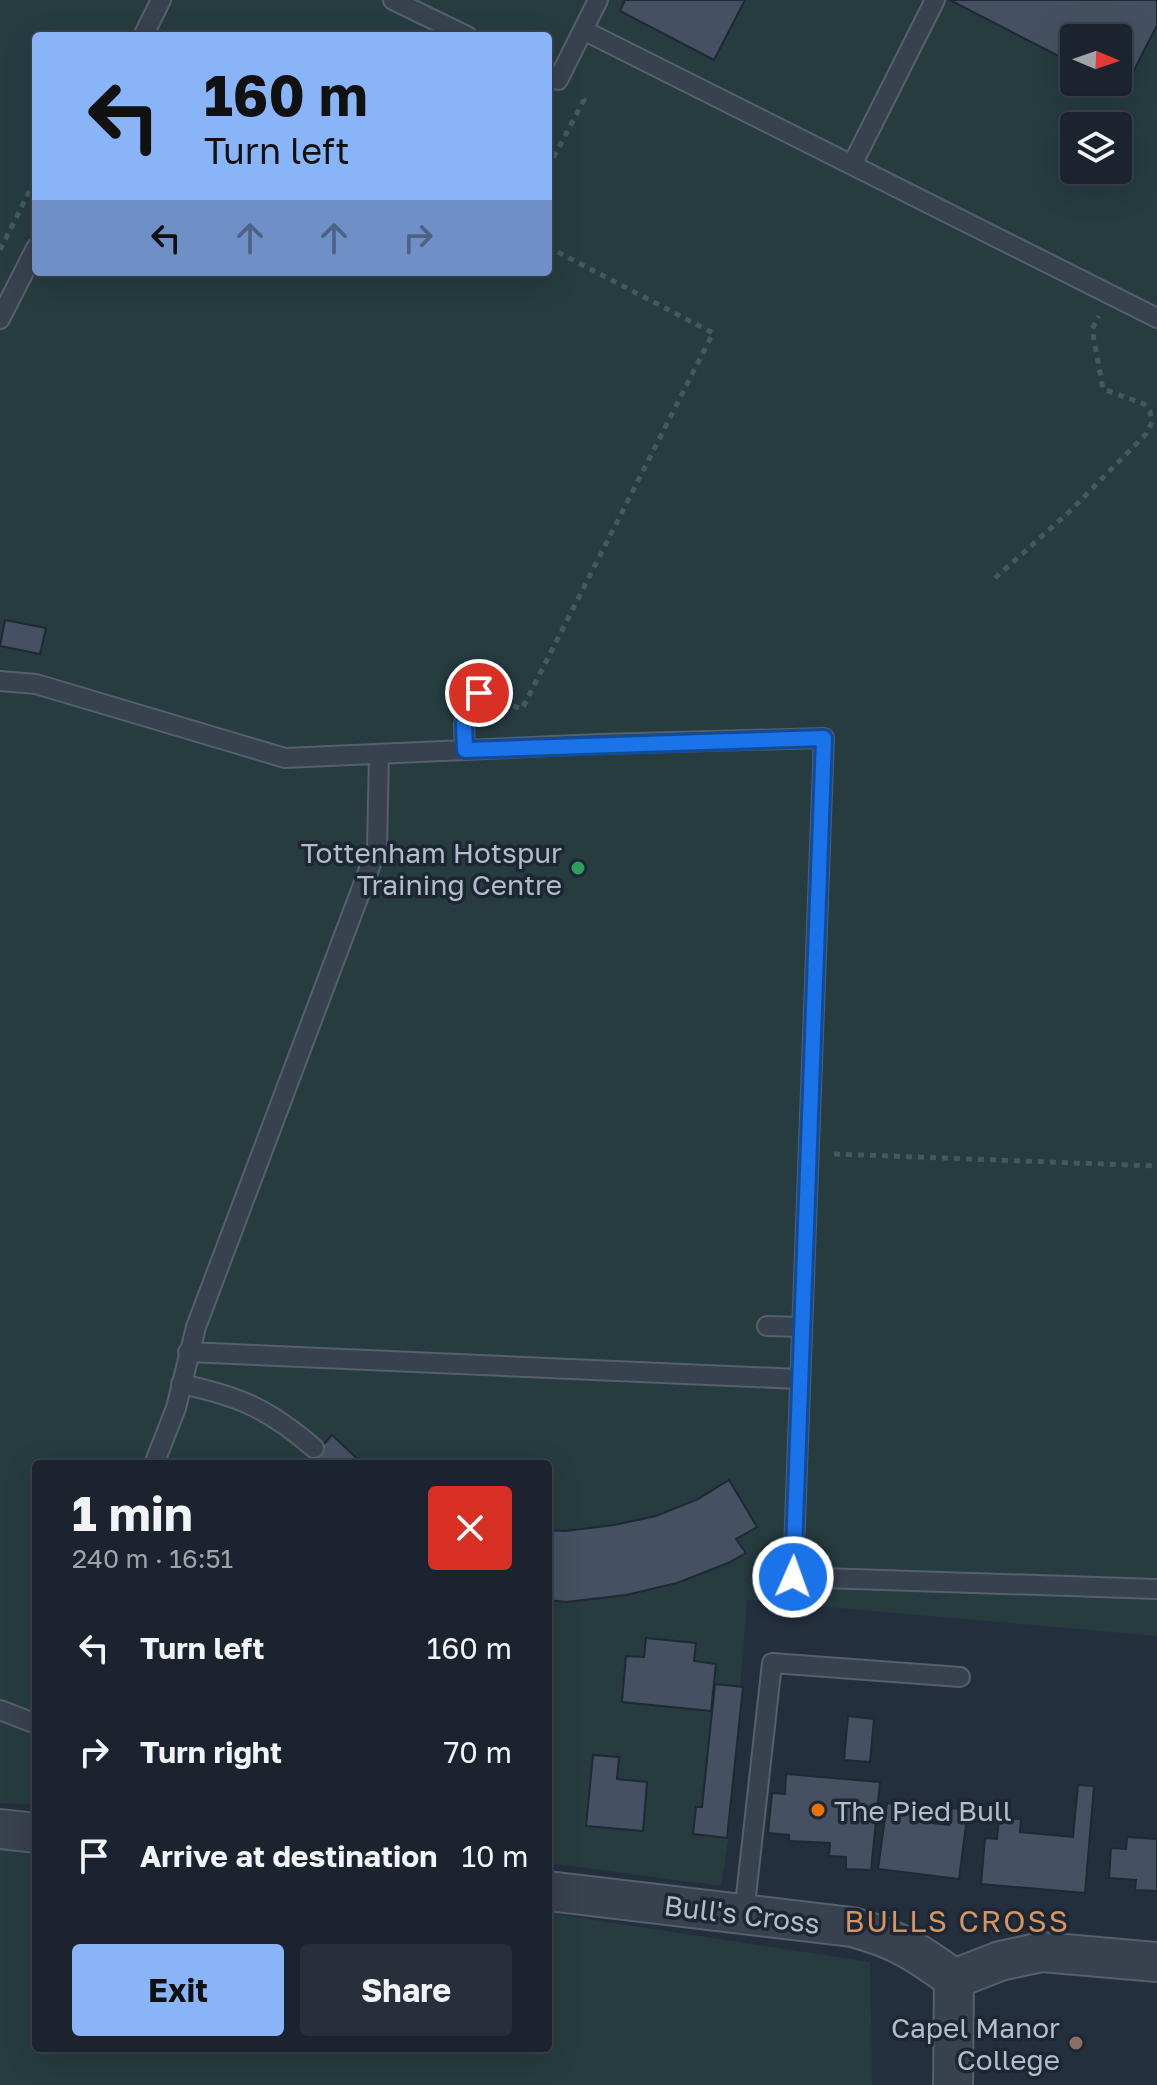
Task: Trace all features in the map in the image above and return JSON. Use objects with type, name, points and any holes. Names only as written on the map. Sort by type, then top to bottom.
[{"type":"street","points":[[0,1829],[32,1833]]},
{"type":"street","name":"Bull's Cross","points":[[552,1891],[852,1927],[885,1935],[911,1947],[954,1979]]},
{"type":"street","points":[[953,2085],[954,1979],[1000,1961],[1042,1952],[1157,1962]]},
{"type":"lane","points":[[145,32],[160,0]]},
{"type":"lane","points":[[393,0],[459,32]]},
{"type":"lane","points":[[553,78],[598,0]]},
{"type":"lane","points":[[852,165],[935,0]]},
{"type":"lane","points":[[583,30],[1157,318]]},
{"type":"lane","points":[[0,319],[32,256]]},
{"type":"lane","points":[[0,681],[36,684],[285,758],[824,738],[793,1577],[1157,1589]]},
{"type":"lane","points":[[465,750],[464,724],[479,693]]},
{"type":"lane","points":[[156,1460],[176,1408],[196,1327],[377,848],[379,755]]},
{"type":"lane","points":[[767,1326],[801,1327]]},
{"type":"lane","points":[[188,1352],[799,1379]]},
{"type":"lane","points":[[181,1384],[253,1405],[283,1421],[314,1448]]},
{"type":"lane","points":[[744,1914],[772,1663],[960,1677]]},
{"type":"lane","points":[[0,1710],[32,1721]]},
{"type":"path","points":[[552,160],[584,100],[553,78]]},
{"type":"path","points":[[0,250],[32,186]]},
{"type":"path","points":[[479,693],[522,709],[713,333],[552,249]]},
{"type":"path","points":[[995,578],[1141,443],[1152,422],[1150,411],[1144,404],[1103,389],[1092,329],[1110,294]]},
{"type":"path","points":[[809,1153],[1157,1166]]},
{"type":"green space","name":"Tottenham Hotspur Training Centre","points":[[0,0],[1157,0],[1157,1636],[747,1600],[728,1842],[721,1886],[552,1864],[552,1460],[32,1460],[32,1805],[0,1803]]},
{"type":"green space","points":[[0,1850],[32,1854],[32,2052],[552,2052],[552,1914],[870,1962],[872,2085],[0,2085]]},
{"type":"building","points":[[625,0],[745,0],[714,60],[620,11]]},
{"type":"building","points":[[950,0],[1157,0],[1157,25],[1132,74],[1132,24],[1060,24],[1060,57]]},
{"type":"building","points":[[5,620],[46,628],[40,654],[0,646]]},
{"type":"building","points":[[332,1435],[359,1460],[310,1460]]},
{"type":"building","points":[[729,1480],[757,1527],[736,1539],[746,1553],[677,1583],[626,1595],[566,1602],[552,1600],[552,1530],[614,1525],[656,1516],[698,1499]]},
{"type":"building","points":[[646,1638],[696,1643],[694,1661],[716,1664],[711,1711],[622,1702],[626,1656],[644,1657]]},
{"type":"building","points":[[715,1684],[743,1687],[727,1838],[693,1834],[696,1807],[702,1807]]},
{"type":"building","points":[[848,1716],[874,1719],[870,1762],[844,1760]]},
{"type":"building","points":[[593,1755],[619,1757],[617,1779],[647,1782],[643,1831],[586,1826]]},
{"type":"building","points":[[786,1774],[880,1782],[871,1870],[846,1869],[846,1857],[829,1856],[830,1843],[789,1841],[789,1835],[768,1833],[772,1793],[785,1794]]},
{"type":"building","points":[[1078,1785],[1094,1786],[1085,1893],[981,1884],[985,1838],[997,1839],[999,1818],[1021,1819],[1020,1832],[1073,1837]]},
{"type":"building","points":[[887,1803],[917,1807],[916,1821],[949,1825],[951,1808],[968,1810],[959,1879],[878,1869]]},
{"type":"building","points":[[1127,1837],[1157,1839],[1157,1891],[1135,1890],[1136,1880],[1109,1878],[1111,1848],[1126,1849]]},
{"type":"place","name":"Tottenham Hotspur Training Centre","points":[[578,868]]},
{"type":"place","name":"The Pied Bull","points":[[818,1810]]},
{"type":"place","name":"Capel Manor College","points":[[1076,2043]]},
{"type":"district","name":"BULLS CROSS","points":[[957,1921]]},
{"type":"route","points":[[479,693],[464,724],[465,750],[824,738],[793,1577]]}]
